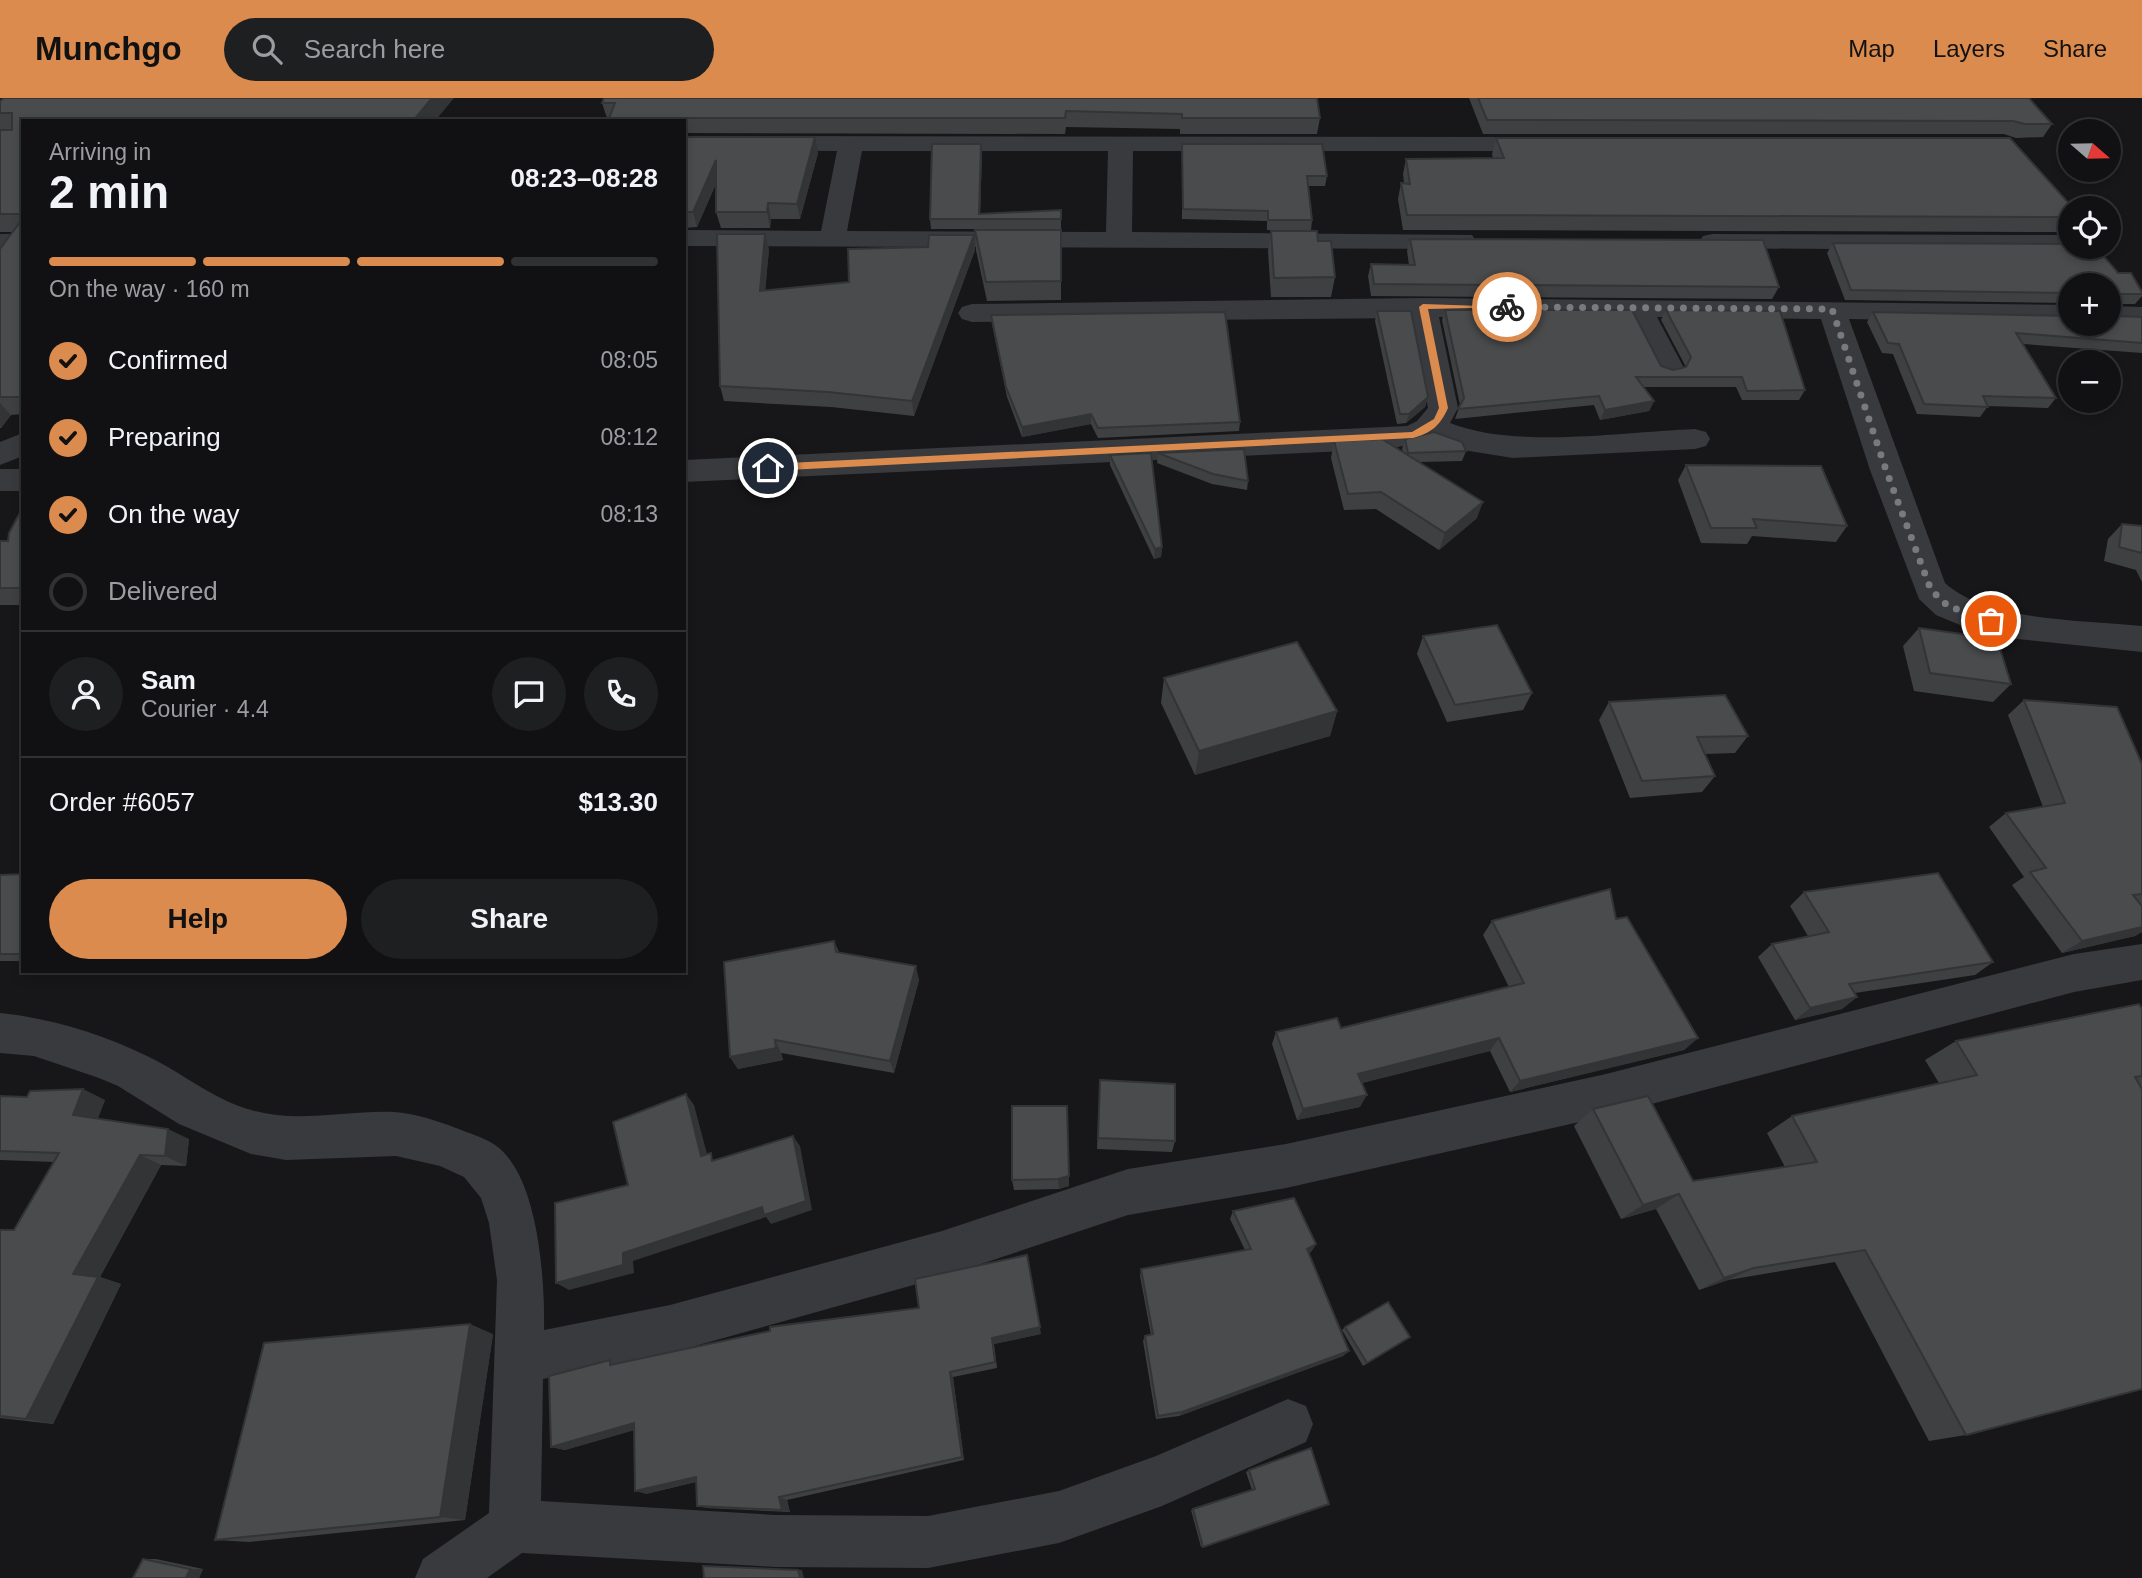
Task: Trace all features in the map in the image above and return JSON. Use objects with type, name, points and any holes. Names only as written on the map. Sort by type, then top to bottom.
[{"type":"street","points":[[686,143],[1566,144]]},
{"type":"street","points":[[833,237],[851,144]]},
{"type":"street","points":[[1119,239],[1121,145]]},
{"type":"street","points":[[686,238],[1483,241]]},
{"type":"street","points":[[0,242],[21,242]]},
{"type":"street","points":[[1693,242],[2058,243]]},
{"type":"street","points":[[686,471],[1390,439],[1413,435],[1438,421],[1443,408],[1423,307]]},
{"type":"street","points":[[972,313],[1423,307],[1832,309],[2058,314]]},
{"type":"street","points":[[1638,308],[1669,368]]},
{"type":"street","points":[[1832,309],[1886,470],[1931,590],[1948,606],[1972,617],[2009,625],[2142,639]]},
{"type":"street","points":[[2121,315],[2142,316]]},
{"type":"street","points":[[1430,427],[1463,440],[1513,448],[1695,439]]},
{"type":"street","points":[[0,455],[21,444]]},
{"type":"street","points":[[0,480],[21,480]]},
{"type":"street","points":[[517,1360],[670,1329],[942,1254],[1128,1192],[1286,1166],[1407,1141],[1606,1094],[2006,993],[2074,973],[2142,962]]},
{"type":"street","points":[[0,1033],[34,1036],[104,1059],[133,1071],[195,1109],[251,1132],[286,1138],[396,1134],[443,1144],[480,1161],[499,1185],[512,1223],[521,1280],[515,1527]]},
{"type":"street","points":[[442,1578],[515,1527],[776,1541],[928,1542],[1059,1517],[1162,1480],[1288,1424]]},
{"type":"building","points":[[4,98],[432,98],[415,119],[21,119],[21,214],[0,214],[0,130],[12,130],[12,113],[0,113],[0,101]]},
{"type":"building","points":[[604,98],[1317,98],[1320,118],[1182,118],[1182,114],[1066,111],[1065,118],[609,119],[615,103],[602,103]]},
{"type":"building","points":[[1478,98],[2029,98],[2052,124],[2013,121],[1487,120]]},
{"type":"building","points":[[686,137],[815,137],[797,204],[768,203],[767,212],[716,212],[716,160],[693,212],[686,212]]},
{"type":"building","points":[[1496,138],[2010,138],[2062,196],[2058,196],[2058,217],[1407,215],[1401,183],[1410,184],[1406,159],[1504,158]]},
{"type":"building","points":[[932,144],[981,144],[979,214],[1061,210],[1061,219],[930,219]]},
{"type":"building","points":[[1182,144],[1322,144],[1327,176],[1307,176],[1312,220],[1268,220],[1268,211],[1183,209]]},
{"type":"building","points":[[21,221],[21,397],[0,397],[0,249]]},
{"type":"building","points":[[975,230],[1061,230],[1061,281],[986,282]]},
{"type":"building","points":[[1271,231],[1317,231],[1318,241],[1331,241],[1335,277],[1274,278]]},
{"type":"building","points":[[717,234],[765,234],[760,291],[849,282],[848,249],[928,247],[929,235],[974,235],[912,401],[828,392],[720,386]]},
{"type":"building","points":[[1410,239],[1763,240],[1779,287],[1374,284],[1371,264],[1415,265]]},
{"type":"building","points":[[1833,243],[2058,244],[2058,259],[2106,259],[2118,273],[2058,273],[2058,293],[1851,290]]},
{"type":"building","points":[[2121,273],[2131,273],[2142,294],[2121,294]]},
{"type":"building","points":[[1445,310],[1632,310],[1661,366],[1673,370],[1686,367],[1691,357],[1666,310],[1780,311],[1805,390],[1747,391],[1742,377],[1636,377],[1654,401],[1605,410],[1599,396],[1458,409],[1464,398]]},
{"type":"building","points":[[1377,311],[1411,311],[1428,397],[1409,414],[1400,414]]},
{"type":"building","points":[[1225,312],[1240,422],[1098,428],[1091,414],[1022,427],[1006,387],[991,315]]},
{"type":"building","points":[[1873,312],[2058,316],[2058,336],[2121,336],[2121,316],[2142,317],[2142,343],[2016,333],[2056,398],[1983,396],[1988,407],[1924,404],[1899,344],[1888,343]]},
{"type":"building","points":[[1434,432],[1462,442],[1466,451],[1408,453],[1405,439]]},
{"type":"building","points":[[1382,439],[1483,502],[1445,533],[1381,492],[1348,494],[1334,441]]},
{"type":"building","points":[[1244,449],[1248,481],[1213,474],[1158,453]]},
{"type":"building","points":[[1151,453],[1162,547],[1155,549],[1110,455]]},
{"type":"building","points":[[1686,465],[1821,466],[1847,526],[1753,519],[1757,528],[1711,528]]},
{"type":"building","points":[[21,511],[21,588],[0,588],[0,541],[8,541],[9,533]]},
{"type":"building","points":[[2122,524],[2142,526],[2142,553],[2119,547]]},
{"type":"building","points":[[1497,625],[1532,693],[1455,705],[1423,636]]},
{"type":"building","points":[[1919,628],[1997,639],[2011,684],[1930,673]]},
{"type":"building","points":[[1297,642],[1337,711],[1199,751],[1164,678]]},
{"type":"building","points":[[1725,695],[1748,736],[1697,737],[1715,776],[1642,781],[1609,702]]},
{"type":"building","points":[[2024,700],[2117,707],[2142,764],[2142,894],[2133,895],[2142,906],[2142,927],[2082,941],[2030,872],[2046,868],[2006,813],[2065,803]]},
{"type":"building","points":[[1938,873],[1993,962],[1849,984],[1857,997],[1810,1008],[1772,944],[1829,932],[1804,892]]},
{"type":"building","points":[[21,874],[21,954],[0,954],[0,875]]},
{"type":"building","points":[[1610,889],[1616,919],[1627,917],[1698,1038],[1520,1081],[1499,1038],[1358,1074],[1367,1095],[1303,1109],[1276,1032],[1337,1018],[1341,1028],[1524,983],[1492,921]]},
{"type":"building","points":[[834,941],[836,952],[916,966],[890,1061],[775,1040],[776,1048],[730,1057],[724,962]]},
{"type":"building","points":[[2139,1004],[2142,1009],[2142,1076],[2135,1077],[2142,1089],[2142,1389],[1966,1435],[1865,1250],[1754,1268],[1724,1278],[1679,1194],[1643,1205],[1593,1109],[1648,1096],[1693,1181],[1817,1162],[1792,1116],[1977,1075],[1956,1041]]},
{"type":"building","points":[[1100,1080],[1175,1084],[1175,1141],[1098,1138]]},
{"type":"building","points":[[83,1089],[73,1115],[168,1129],[165,1156],[140,1155],[73,1274],[98,1277],[26,1419],[0,1416],[0,1230],[14,1230],[59,1153],[0,1151],[0,1096],[27,1097],[30,1091]]},
{"type":"building","points":[[686,1094],[701,1156],[711,1153],[712,1161],[793,1136],[806,1201],[764,1215],[762,1207],[623,1253],[623,1265],[556,1283],[555,1203],[628,1185],[613,1122]]},
{"type":"building","points":[[1012,1106],[1067,1106],[1069,1176],[1058,1179],[1012,1180]]},
{"type":"building","points":[[1294,1198],[1316,1244],[1307,1249],[1349,1351],[1182,1412],[1158,1416],[1145,1336],[1153,1334],[1141,1269],[1251,1249],[1233,1211]]},
{"type":"building","points":[[1027,1255],[1040,1327],[992,1338],[995,1362],[950,1372],[962,1457],[779,1497],[782,1510],[697,1506],[696,1477],[635,1491],[634,1423],[551,1447],[549,1376],[610,1360],[610,1365],[770,1331],[770,1327],[919,1308],[915,1279]]},
{"type":"building","points":[[1388,1302],[1410,1337],[1367,1363],[1345,1327]]},
{"type":"building","points":[[470,1324],[440,1517],[215,1540],[264,1343]]},
{"type":"building","points":[[1311,1448],[1329,1504],[1203,1547],[1193,1509],[1255,1489],[1249,1470]]},
{"type":"building","points":[[143,1559],[190,1569],[186,1578],[133,1578]]},
{"type":"building","points":[[703,1566],[798,1570],[800,1578],[704,1578]]},
{"type":"way so far","points":[[1507,307],[1832,309],[1886,470],[1931,590],[1948,606],[1972,617],[1991,621]]},
{"type":"route","points":[[768,468],[1390,439],[1413,435],[1425,431],[1438,421],[1443,408],[1423,307],[1507,307]]}]
